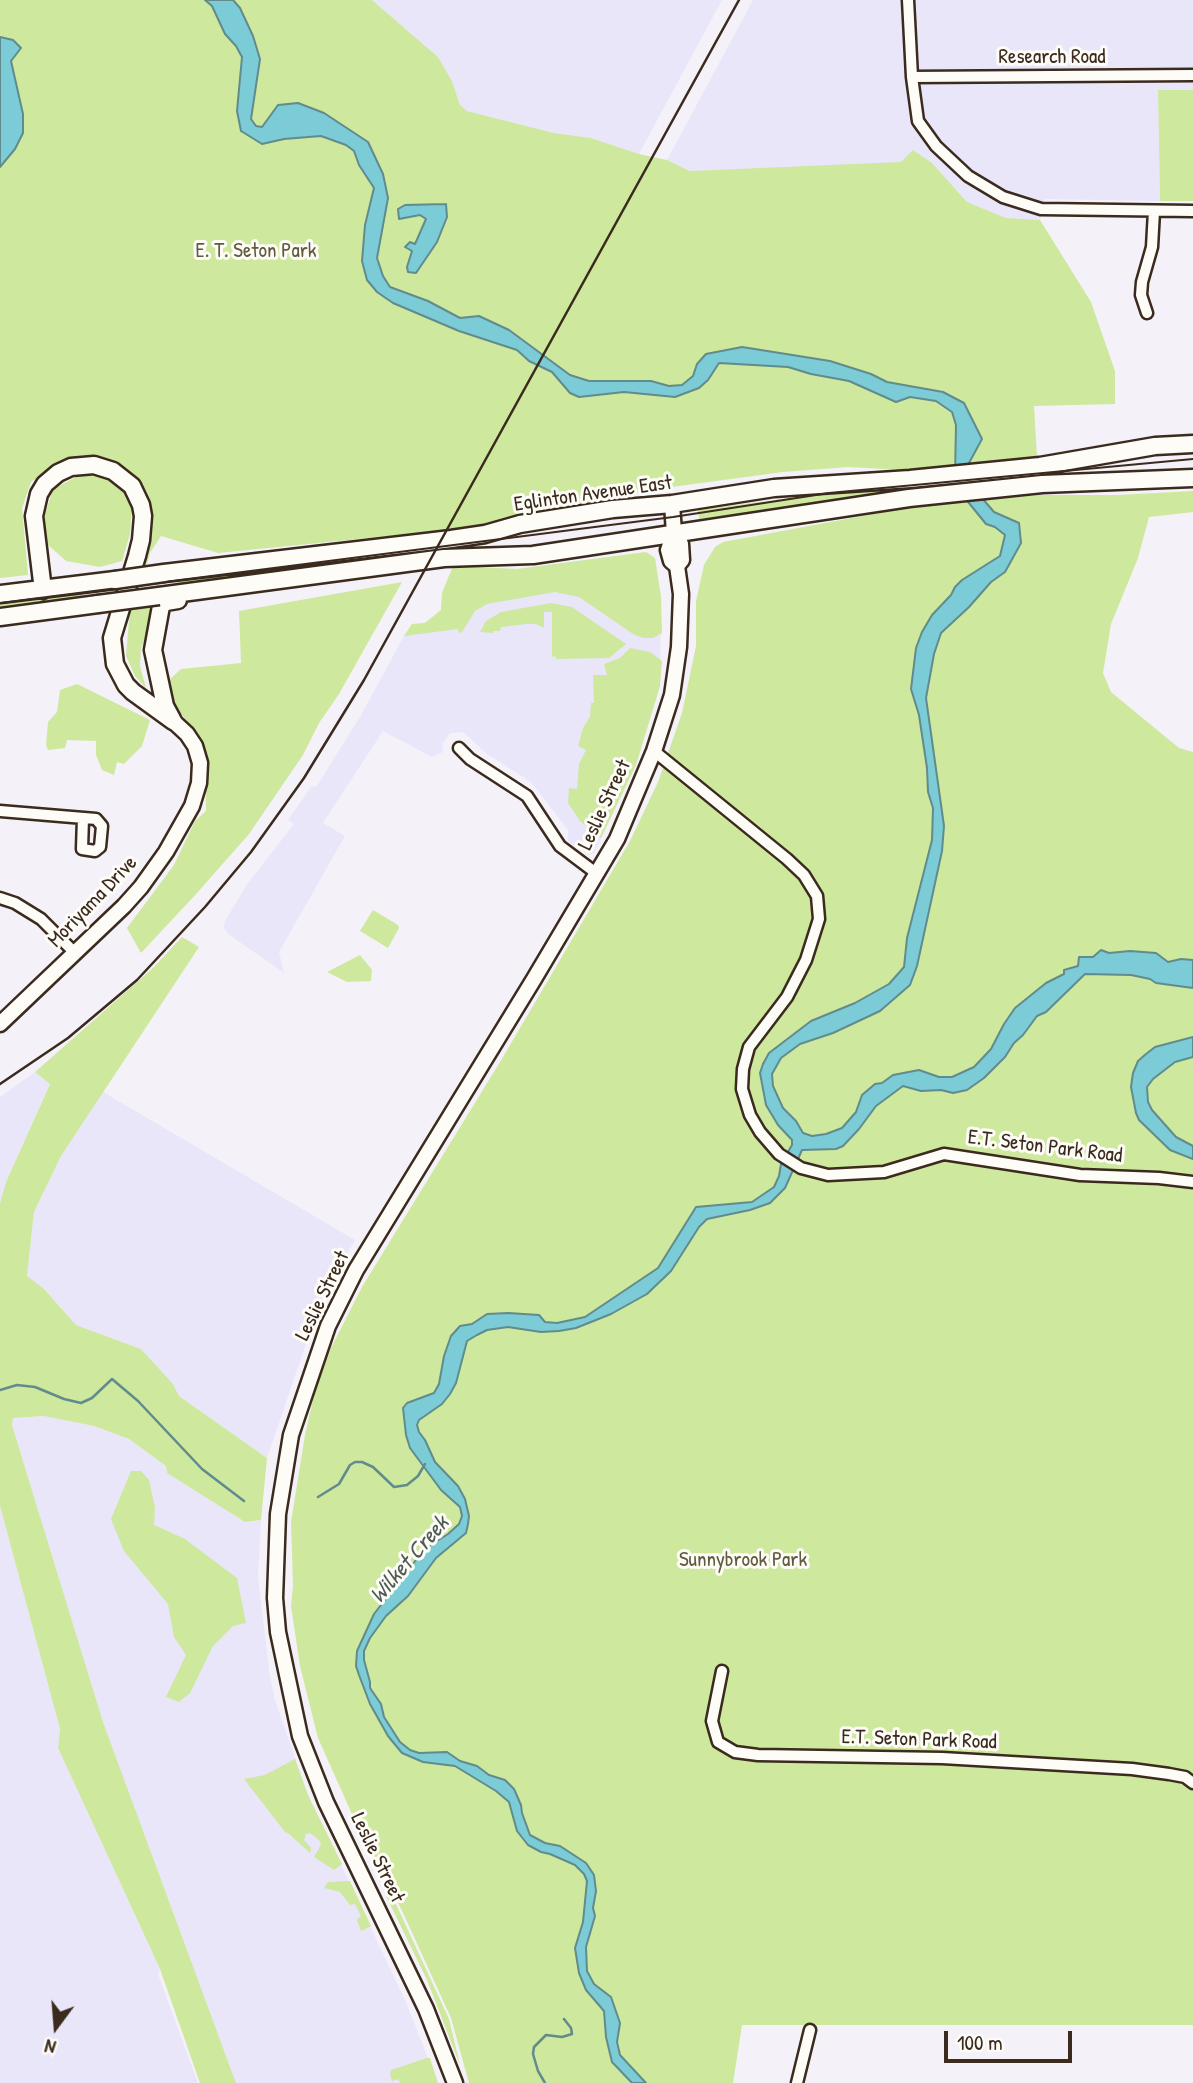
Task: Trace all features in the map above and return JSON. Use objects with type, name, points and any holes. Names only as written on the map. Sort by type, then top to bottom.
[{"type":"main road","name":"Eglinton Avenue East","points":[[0,594],[462,538],[520,524],[774,488],[909,479],[1040,466],[1155,446],[1193,444]]},
{"type":"main road","points":[[43,590],[34,516],[39,494],[58,473],[71,467],[94,465],[113,471],[132,486],[143,516],[142,540],[112,638],[115,664],[126,685],[133,692],[173,721]]},
{"type":"main road","points":[[0,617],[444,558],[533,555],[909,498],[1042,484],[1193,478]]},
{"type":"main road","name":"Leslie Street","points":[[455,2083],[426,2009],[326,1802],[300,1736],[278,1632],[275,1598],[278,1514],[291,1435],[328,1326],[356,1270],[617,839],[654,751],[672,695],[679,648],[681,594],[677,566],[682,560],[681,544],[674,533],[672,504]]},
{"type":"main road","points":[[173,721],[165,706],[153,650],[161,606],[166,602],[272,581]]},
{"type":"main road","name":"Moriyama Drive","points":[[0,1024],[141,887],[166,852],[197,794],[200,772],[198,754],[187,734],[173,721]]},
{"type":"street","points":[[908,0],[912,77],[918,121],[936,146],[968,176],[1015,201],[1041,209],[1193,211]]},
{"type":"street","name":"Research Road","points":[[912,77],[1193,75]]},
{"type":"street","points":[[1147,313],[1141,295],[1152,247],[1154,211]]},
{"type":"street","points":[[459,748],[470,759],[527,796],[560,846],[596,873]]},
{"type":"street","name":"E.T. Seton Park Road","points":[[654,751],[804,874],[817,895],[820,919],[806,960],[787,997],[749,1047],[743,1069],[744,1096],[750,1115],[772,1148],[784,1158],[820,1175],[844,1176],[884,1172],[944,1154],[1080,1175],[1193,1182]]},
{"type":"street","points":[[0,811],[83,818]]},
{"type":"street","points":[[0,898],[15,903],[41,919],[75,953]]},
{"type":"street","name":"E.T. Seton Park Road","points":[[722,1671],[712,1721],[718,1742],[735,1752],[758,1755],[942,1758],[1132,1769],[1185,1777],[1193,1783]]},
{"type":"street","points":[[797,2083],[810,2030]]},
{"type":"shaded area","points":[[372,0],[722,0],[639,154],[591,138],[554,133],[467,111],[460,105],[452,81],[438,57]]},
{"type":"shaded area","points":[[753,0],[1193,0],[1193,90],[1158,90],[1160,201],[1045,199],[1040,220],[1006,218],[967,202],[932,163],[690,171],[667,160]]},
{"type":"shaded area","points":[[646,552],[655,558],[661,597],[660,686],[636,765],[594,853],[589,855],[568,841],[568,830],[531,782],[487,754],[463,732],[450,733],[442,744],[443,752],[432,757],[383,731],[323,823],[345,836],[279,952],[284,973],[228,934],[224,928],[225,921],[248,883],[294,824],[288,820],[311,787],[317,786],[361,715],[404,636],[412,624],[425,623],[441,610],[442,593],[453,566],[517,569]]},
{"type":"shaded area","points":[[35,1072],[50,1083],[6,1182],[0,1203],[0,1097]]},
{"type":"shaded area","points":[[103,1092],[355,1240],[322,1297],[267,1458],[179,1396],[173,1384],[141,1349],[76,1325],[44,1289],[27,1277],[34,1212],[61,1156]]},
{"type":"shaded area","points":[[45,1416],[94,1426],[129,1439],[166,1466],[167,1473],[245,1522],[261,1520],[258,1576],[275,1700],[308,1795],[405,2000],[438,2083],[236,2083],[103,1722],[12,1425],[13,1418]]},
{"type":"shaded area","points":[[0,1506],[60,1729],[58,1748],[160,1969],[158,1974],[198,2083],[0,2083]]},
{"type":"green space","name":"E. T. Seton Park","points":[[0,0],[372,0],[438,57],[452,81],[460,105],[467,111],[554,133],[591,138],[667,160],[690,171],[901,162],[913,150],[932,163],[967,202],[1006,218],[1040,220],[1091,302],[1115,371],[1115,404],[1034,406],[1037,457],[904,470],[848,467],[783,472],[664,488],[502,518],[489,526],[218,553],[161,536],[144,565],[151,532],[146,493],[133,474],[116,462],[96,457],[75,458],[58,464],[31,482],[22,508],[28,575],[0,578]]},
{"type":"green space","points":[[1158,90],[1193,90],[1193,201],[1160,201]]},
{"type":"green space","points":[[80,475],[105,476],[122,487],[132,506],[130,534],[122,561],[100,567],[66,561],[47,544],[44,517],[53,489]]},
{"type":"green space","points":[[890,485],[891,493],[699,519],[698,510]]},
{"type":"green space","name":"Sunnybrook Park","points":[[1193,491],[1193,512],[1149,517],[1138,558],[1111,624],[1103,673],[1111,692],[1179,748],[1193,752],[1193,2025],[742,2025],[733,2083],[469,2083],[451,2018],[378,1862],[364,1841],[318,1738],[300,1666],[291,1606],[291,1522],[315,1391],[331,1348],[362,1287],[500,1062],[630,841],[658,782],[682,713],[696,646],[696,601],[704,565],[715,547],[723,542],[912,505],[1040,495]]},
{"type":"green space","points":[[414,549],[415,556],[178,586],[177,579]]},
{"type":"green space","points":[[646,552],[655,558],[661,597],[662,633],[653,638],[633,634],[579,597],[555,592],[487,604],[475,611],[459,633],[458,629],[404,636],[412,624],[425,623],[441,610],[442,593],[453,566],[517,569]]},
{"type":"green space","points":[[402,582],[303,755],[249,834],[141,953],[127,928],[174,865],[195,821],[206,811],[205,748],[175,705],[168,681],[181,669],[241,663],[239,611]]},
{"type":"green space","points":[[81,590],[83,600],[0,611],[0,600]]},
{"type":"green space","points":[[551,603],[572,607],[626,644],[609,658],[556,659],[556,656],[552,657],[552,612],[544,612],[544,628],[536,624],[526,624],[501,627],[500,631],[493,633],[480,632],[486,621],[501,612]]},
{"type":"green space","points":[[147,606],[157,608],[141,648],[140,666],[146,688],[135,676],[126,656],[130,609]]},
{"type":"green space","points":[[630,648],[650,652],[662,661],[660,686],[636,765],[601,838],[580,821],[568,803],[569,788],[577,789],[579,764],[586,750],[578,746],[583,728],[590,717],[591,703],[594,703],[593,675],[607,675],[604,664],[620,658]]},
{"type":"green space","points":[[77,684],[150,720],[142,746],[124,764],[117,762],[114,775],[102,770],[96,755],[96,741],[67,740],[65,748],[48,750],[48,722],[57,712],[60,690]]},
{"type":"green space","points":[[373,910],[398,925],[399,928],[388,948],[360,931]]},
{"type":"green space","points":[[182,937],[199,947],[61,1156],[34,1212],[27,1276],[44,1289],[76,1325],[141,1349],[173,1384],[179,1396],[267,1458],[261,1520],[245,1522],[167,1473],[166,1466],[129,1439],[94,1426],[44,1416],[13,1418],[12,1425],[103,1722],[236,2083],[200,2083],[160,1969],[58,1748],[60,1729],[0,1506],[0,1203],[6,1182],[50,1084],[35,1072],[153,968]]},
{"type":"green space","points":[[360,955],[372,970],[371,981],[347,982],[327,972]]},
{"type":"green space","points":[[131,1471],[141,1471],[149,1480],[155,1507],[154,1525],[185,1539],[237,1578],[246,1623],[233,1626],[213,1646],[190,1693],[179,1702],[166,1697],[186,1655],[174,1637],[168,1604],[124,1551],[111,1519]]},
{"type":"green space","points":[[295,1759],[308,1795],[342,1864],[334,1870],[314,1857],[321,1845],[319,1840],[310,1833],[306,1834],[304,1840],[311,1848],[310,1853],[285,1832],[244,1779],[265,1775]]},
{"type":"green space","points":[[350,1881],[371,1926],[361,1931],[357,1920],[361,1916],[355,1904],[350,1905],[340,1892],[324,1888],[328,1882]]},
{"type":"green space","points":[[390,1891],[449,2019],[460,2065],[427,1980],[385,1894]]},
{"type":"green space","points":[[430,2058],[438,2083],[400,2083],[398,2079],[392,2081],[391,2070]]},
{"type":"water","points":[[205,0],[233,0],[240,8],[253,36],[260,59],[251,119],[256,126],[262,127],[278,105],[298,103],[324,113],[368,142],[383,174],[388,198],[377,258],[390,287],[428,301],[460,318],[479,316],[509,330],[570,375],[589,381],[651,381],[669,386],[682,385],[693,376],[697,364],[706,354],[742,347],[830,361],[887,382],[943,392],[964,403],[982,439],[969,463],[970,484],[994,512],[1019,523],[1021,543],[1005,572],[991,582],[941,633],[934,654],[926,698],[944,826],[942,851],[917,966],[910,985],[880,1011],[833,1033],[800,1044],[781,1058],[772,1074],[773,1086],[783,1108],[803,1133],[812,1136],[842,1128],[856,1112],[862,1095],[875,1084],[882,1083],[893,1075],[919,1070],[939,1077],[952,1077],[974,1067],[991,1049],[1015,1008],[1046,983],[1064,974],[1064,970],[1078,966],[1079,957],[1093,957],[1101,950],[1109,953],[1156,953],[1168,962],[1193,960],[1193,988],[1156,983],[1131,975],[1085,974],[1046,1012],[1037,1016],[1005,1057],[984,1078],[967,1090],[953,1093],[941,1090],[921,1091],[903,1086],[876,1106],[843,1146],[836,1149],[802,1150],[785,1188],[770,1203],[707,1219],[671,1271],[647,1294],[611,1314],[576,1328],[559,1331],[541,1332],[508,1327],[487,1330],[477,1335],[467,1341],[456,1383],[450,1394],[442,1404],[419,1420],[419,1432],[435,1462],[458,1486],[465,1499],[468,1524],[466,1533],[436,1558],[408,1596],[386,1616],[370,1638],[364,1651],[364,1660],[370,1688],[400,1742],[419,1753],[447,1752],[460,1761],[477,1766],[489,1775],[505,1780],[514,1789],[530,1835],[545,1843],[560,1846],[586,1863],[594,1875],[596,1891],[593,1908],[595,1916],[586,1947],[587,1971],[594,1984],[611,1997],[620,2023],[617,2042],[620,2055],[646,2083],[632,2083],[612,2062],[604,2011],[586,1990],[579,1973],[575,1948],[583,1922],[587,1881],[584,1874],[575,1865],[528,1845],[517,1831],[509,1802],[496,1791],[455,1766],[423,1762],[402,1753],[388,1736],[370,1704],[359,1675],[356,1666],[357,1651],[374,1614],[419,1556],[459,1524],[462,1516],[460,1507],[441,1490],[410,1448],[403,1408],[407,1403],[434,1393],[439,1384],[451,1336],[460,1326],[472,1324],[487,1314],[539,1315],[545,1322],[557,1323],[585,1317],[658,1268],[696,1207],[752,1202],[774,1187],[792,1140],[778,1125],[766,1105],[760,1073],[763,1064],[769,1053],[811,1021],[855,1003],[889,984],[904,967],[907,938],[932,840],[933,808],[928,792],[919,715],[911,689],[916,648],[932,615],[955,587],[1000,556],[1005,535],[986,524],[960,492],[955,475],[956,425],[952,412],[936,401],[910,397],[896,402],[849,381],[788,367],[719,363],[699,388],[675,397],[624,392],[579,397],[570,393],[552,372],[529,361],[517,350],[459,331],[393,303],[377,292],[367,280],[362,261],[365,225],[374,188],[359,165],[354,151],[346,145],[321,136],[262,144],[241,131],[237,111],[242,57],[225,34],[212,6]]},
{"type":"water","points":[[0,37],[13,40],[21,48],[11,61],[23,114],[23,133],[15,149],[0,167]]},
{"type":"water","points":[[446,204],[447,217],[437,242],[416,273],[408,272],[412,251],[405,247],[410,242],[415,244],[426,219],[420,215],[399,219],[398,209],[405,205]]},
{"type":"water","points":[[1193,1037],[1193,1057],[1175,1062],[1147,1087],[1148,1102],[1152,1110],[1176,1137],[1193,1146],[1193,1159],[1170,1150],[1139,1120],[1131,1087],[1138,1061],[1146,1054],[1155,1047]]},
{"type":"waterway","points":[[0,1390],[17,1385],[35,1387],[81,1403],[92,1398],[112,1379],[138,1401],[202,1469],[244,1501]]},
{"type":"waterway","points":[[318,1497],[339,1484],[350,1465],[355,1462],[373,1467],[394,1487],[407,1485],[418,1476],[425,1464]]},
{"type":"waterway","points":[[545,2083],[538,2071],[533,2054],[534,2047],[546,2035],[562,2037],[572,2034],[564,2019]]},
{"type":"tram line","points":[[0,603],[673,517],[829,493],[1193,459]]},
{"type":"railway","points":[[0,1084],[68,1038],[137,980],[205,907],[251,852],[304,778],[364,680],[739,0]]},
{"type":"water label","name":"Wilket Creek","points":[[410,1560]]}]
